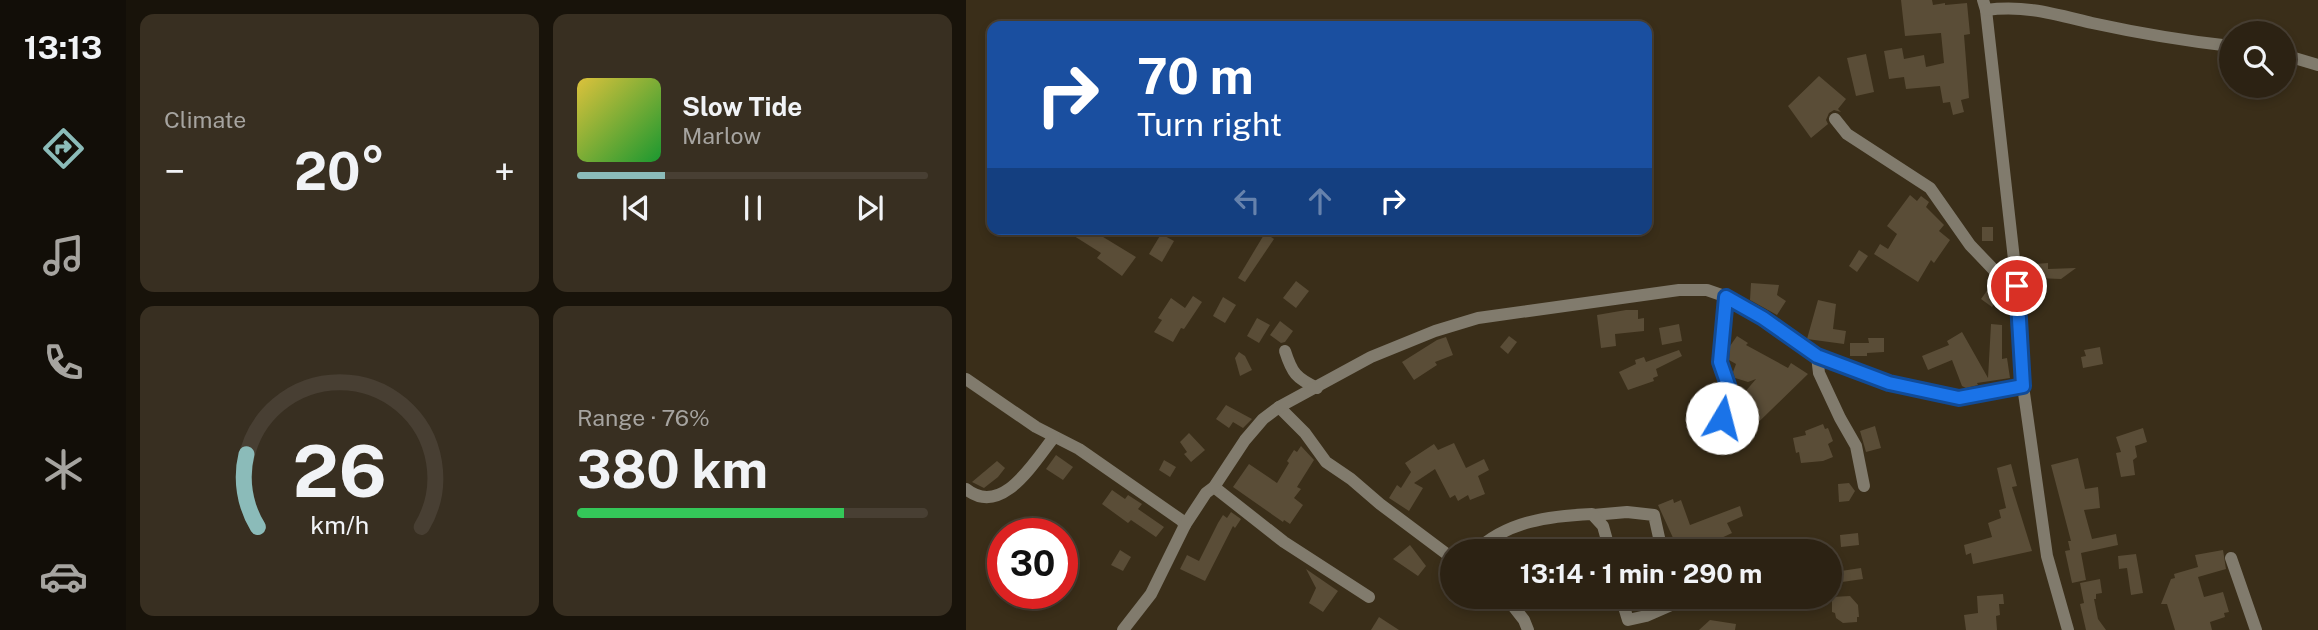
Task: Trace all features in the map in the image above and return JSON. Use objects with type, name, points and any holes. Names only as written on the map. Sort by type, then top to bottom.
[{"type":"street","points":[[2068,630],[2048,556],[2023,386],[2017,286],[1984,5],[2045,10],[2093,23],[2219,45]]},
{"type":"street","points":[[2296,59],[2318,65]]},
{"type":"street","points":[[1835,119],[1847,134],[1930,188],[1970,245],[1993,269],[2017,286]]},
{"type":"street","points":[[1123,630],[1151,594],[1185,526],[1206,493],[1214,487],[1245,440],[1263,419],[1279,407],[1371,357],[1435,331],[1478,318],[1679,290],[1707,290],[1726,297],[1763,318],[1817,356],[1889,383],[1959,398],[2023,386]]},
{"type":"street","points":[[1722,418],[1728,385],[1720,362],[1726,297]]},
{"type":"street","points":[[1285,351],[1292,370],[1302,381],[1317,388]]},
{"type":"street","points":[[1817,356],[1819,373],[1839,418],[1856,446],[1864,486]]},
{"type":"street","points":[[966,379],[1054,438],[1079,449],[1181,520],[1185,526]]},
{"type":"street","points":[[1279,407],[1305,433],[1326,462],[1440,549]]},
{"type":"street","points":[[966,489],[984,498],[996,498],[1013,486],[1054,438]]},
{"type":"street","points":[[1214,487],[1284,542],[1369,597]]},
{"type":"street","points":[[1489,539],[1517,525],[1569,515],[1627,512],[1654,515],[1659,539]]},
{"type":"street","points":[[1593,515],[1603,526],[1607,539]]},
{"type":"street","points":[[2231,558],[2256,630]]},
{"type":"street","points":[[1515,609],[1528,630]]},
{"type":"street","points":[[1625,609],[1628,620],[1662,609]]},
{"type":"building","points":[[1901,0],[1932,0],[1933,5],[1967,3],[1970,34],[1964,35],[1969,98],[1961,100],[1964,112],[1953,115],[1950,102],[1943,103],[1940,86],[1906,89],[1904,77],[1889,79],[1884,51],[1902,48],[1904,59],[1924,55],[1926,67],[1944,63],[1941,33],[1905,36]]},
{"type":"building","points":[[1866,54],[1874,92],[1856,96],[1847,58]]},
{"type":"building","points":[[1819,76],[1846,99],[1838,109],[1841,112],[1834,110],[1829,113],[1826,120],[1828,124],[1811,138],[1788,106]]},
{"type":"building","points":[[1910,195],[1917,201],[1921,196],[1929,202],[1926,207],[1944,225],[1939,231],[1950,240],[1934,263],[1931,260],[1918,282],[1874,254],[1880,244],[1888,249],[1897,234],[1887,226]]},
{"type":"building","points":[[1982,227],[1993,227],[1993,241],[1982,241]]},
{"type":"building","points":[[1072,235],[1100,235],[1136,257],[1122,276],[1097,258],[1101,253]]},
{"type":"building","points":[[1160,235],[1174,241],[1162,262],[1149,254]]},
{"type":"building","points":[[1264,235],[1274,239],[1245,282],[1238,278]]},
{"type":"building","points":[[1859,250],[1868,256],[1857,272],[1849,266]]},
{"type":"building","points":[[2048,263],[2048,269],[2076,268],[2061,279],[2036,278],[2035,264]]},
{"type":"building","points":[[1296,281],[1309,291],[1296,308],[1283,298]]},
{"type":"building","points":[[1751,283],[1779,285],[1777,295],[1786,301],[1777,315],[1750,300]]},
{"type":"building","points":[[1989,288],[2000,296],[1992,307],[1981,299]]},
{"type":"building","points":[[1193,296],[1202,302],[1173,342],[1154,332],[1162,320],[1158,318],[1171,298],[1185,308]]},
{"type":"building","points":[[1223,297],[1236,305],[1225,323],[1213,316]]},
{"type":"building","points":[[1818,300],[1836,304],[1833,329],[1846,331],[1844,344],[1807,339]]},
{"type":"building","points":[[1638,310],[1638,319],[1644,318],[1644,331],[1615,334],[1616,346],[1601,348],[1597,315]]},
{"type":"building","points":[[1257,318],[1270,325],[1259,343],[1247,336]]},
{"type":"building","points":[[1280,321],[1293,331],[1285,342],[1281,343],[1270,335]]},
{"type":"building","points":[[1679,324],[1682,341],[1662,345],[1659,328]]},
{"type":"building","points":[[1991,324],[2002,325],[2002,359],[2007,358],[2010,378],[1977,383],[1978,385],[1966,388],[1962,386],[1952,360],[1928,370],[1922,356],[1949,345],[1947,341],[1962,332],[1988,378]]},
{"type":"building","points":[[1509,336],[1517,342],[1508,354],[1500,347]]},
{"type":"building","points":[[1737,336],[1748,343],[1746,345],[1788,368],[1791,363],[1808,374],[1736,444],[1725,433],[1739,420],[1732,414],[1733,406],[1756,379],[1748,382],[1735,378],[1733,372],[1736,364],[1729,360],[1730,346]]},
{"type":"building","points":[[1446,337],[1453,355],[1435,362],[1437,365],[1414,380],[1402,362]]},
{"type":"building","points":[[1868,338],[1884,338],[1884,352],[1850,356],[1850,343],[1869,343]]},
{"type":"building","points":[[2100,347],[2103,364],[2083,368],[2081,357],[2086,356],[2084,350]]},
{"type":"building","points":[[1679,350],[1682,356],[1656,369],[1658,376],[1653,378],[1654,381],[1628,390],[1619,372],[1636,364],[1635,360],[1644,357],[1646,362]]},
{"type":"building","points":[[1239,352],[1245,356],[1252,370],[1240,376],[1235,358]]},
{"type":"building","points":[[1226,405],[1252,419],[1243,428],[1233,422],[1229,428],[1216,419]]},
{"type":"building","points":[[1823,424],[1825,429],[1828,428],[1833,441],[1828,444],[1833,457],[1801,463],[1793,438],[1806,435],[1805,431]]},
{"type":"building","points":[[1875,426],[1881,448],[1866,452],[1860,431]]},
{"type":"building","points":[[2143,428],[2147,442],[2135,446],[2135,475],[2121,477],[2116,453],[2121,452],[2116,437]]},
{"type":"building","points":[[1719,430],[1727,437],[1717,450],[1708,441]]},
{"type":"building","points":[[1189,433],[1205,450],[1191,462],[1184,454],[1187,452],[1180,442]]},
{"type":"building","points":[[1454,443],[1466,468],[1484,459],[1489,470],[1478,476],[1485,494],[1470,500],[1468,495],[1458,501],[1455,495],[1450,498],[1435,469],[1414,483],[1423,488],[1409,511],[1389,498],[1397,485],[1401,488],[1411,472],[1405,463],[1434,444],[1438,450]]},
{"type":"building","points":[[1301,446],[1314,460],[1297,487],[1301,489],[1294,498],[1303,505],[1290,524],[1284,520],[1283,522],[1233,487],[1249,464],[1277,483],[1294,450],[1297,452]]},
{"type":"building","points":[[1056,455],[1073,467],[1063,480],[1046,469]]},
{"type":"building","points":[[2078,458],[2085,489],[2098,487],[2100,508],[2084,510],[2092,539],[2116,534],[2118,545],[2081,553],[2086,580],[2072,583],[2065,551],[2070,550],[2068,541],[2071,541],[2051,465]]},
{"type":"building","points":[[1164,460],[1176,467],[1170,477],[1159,470]]},
{"type":"building","points":[[997,461],[1005,468],[998,477],[984,488],[972,482]]},
{"type":"building","points":[[2011,464],[2017,486],[2012,487],[2032,551],[1973,564],[1971,553],[1966,555],[1964,545],[1992,537],[1988,523],[2001,518],[1999,510],[2006,508],[1997,468]]},
{"type":"building","points":[[1849,483],[1855,491],[1849,501],[1839,502],[1838,484]]},
{"type":"building","points":[[1112,490],[1125,499],[1128,495],[1142,504],[1138,509],[1164,527],[1156,537],[1131,520],[1128,523],[1102,504]]},
{"type":"building","points":[[1673,499],[1674,503],[1681,500],[1690,525],[1740,506],[1743,516],[1727,523],[1732,533],[1719,539],[1674,539],[1658,505]]},
{"type":"building","points":[[1231,512],[1241,519],[1235,528],[1233,526],[1205,581],[1180,569],[1187,555],[1199,561],[1223,515],[1227,518]]},
{"type":"building","points":[[1858,533],[1859,545],[1842,547],[1840,535]]},
{"type":"building","points":[[1410,545],[1426,566],[1418,576],[1393,559]]},
{"type":"building","points":[[1120,550],[1131,557],[1123,571],[1111,565]]},
{"type":"building","points":[[2223,550],[2226,569],[2198,577],[2204,597],[2223,592],[2229,612],[2224,613],[2225,617],[2210,622],[2212,630],[2175,630],[2167,604],[2161,604],[2171,579],[2175,578],[2174,574],[2198,567],[2195,555]]},
{"type":"building","points":[[2136,554],[2143,593],[2131,595],[2127,568],[2119,569],[2118,556]]},
{"type":"building","points":[[1861,568],[1863,579],[1842,582],[1842,571]]},
{"type":"building","points":[[1306,569],[1338,591],[1323,612],[1309,603],[1316,588]]},
{"type":"building","points":[[2100,579],[2102,593],[2096,594],[2094,599],[2098,619],[2106,630],[2086,630],[2080,604],[2084,603],[2080,583]]},
{"type":"building","points":[[2003,594],[2004,604],[1999,604],[2000,615],[1996,616],[1997,630],[1966,630],[1964,615],[1978,613],[1977,596]]},
{"type":"building","points":[[1842,596],[1850,596],[1858,605],[1857,622],[1843,623],[1832,612],[1832,609],[1842,609]]},
{"type":"building","points":[[1379,617],[1399,630],[1371,630]]},
{"type":"building","points":[[1710,620],[1736,624],[1735,630],[1699,630]]},
{"type":"route","points":[[1722,418],[1728,385],[1720,362],[1726,297],[1763,318],[1817,356],[1889,383],[1959,398],[2023,386],[2017,286]]}]
